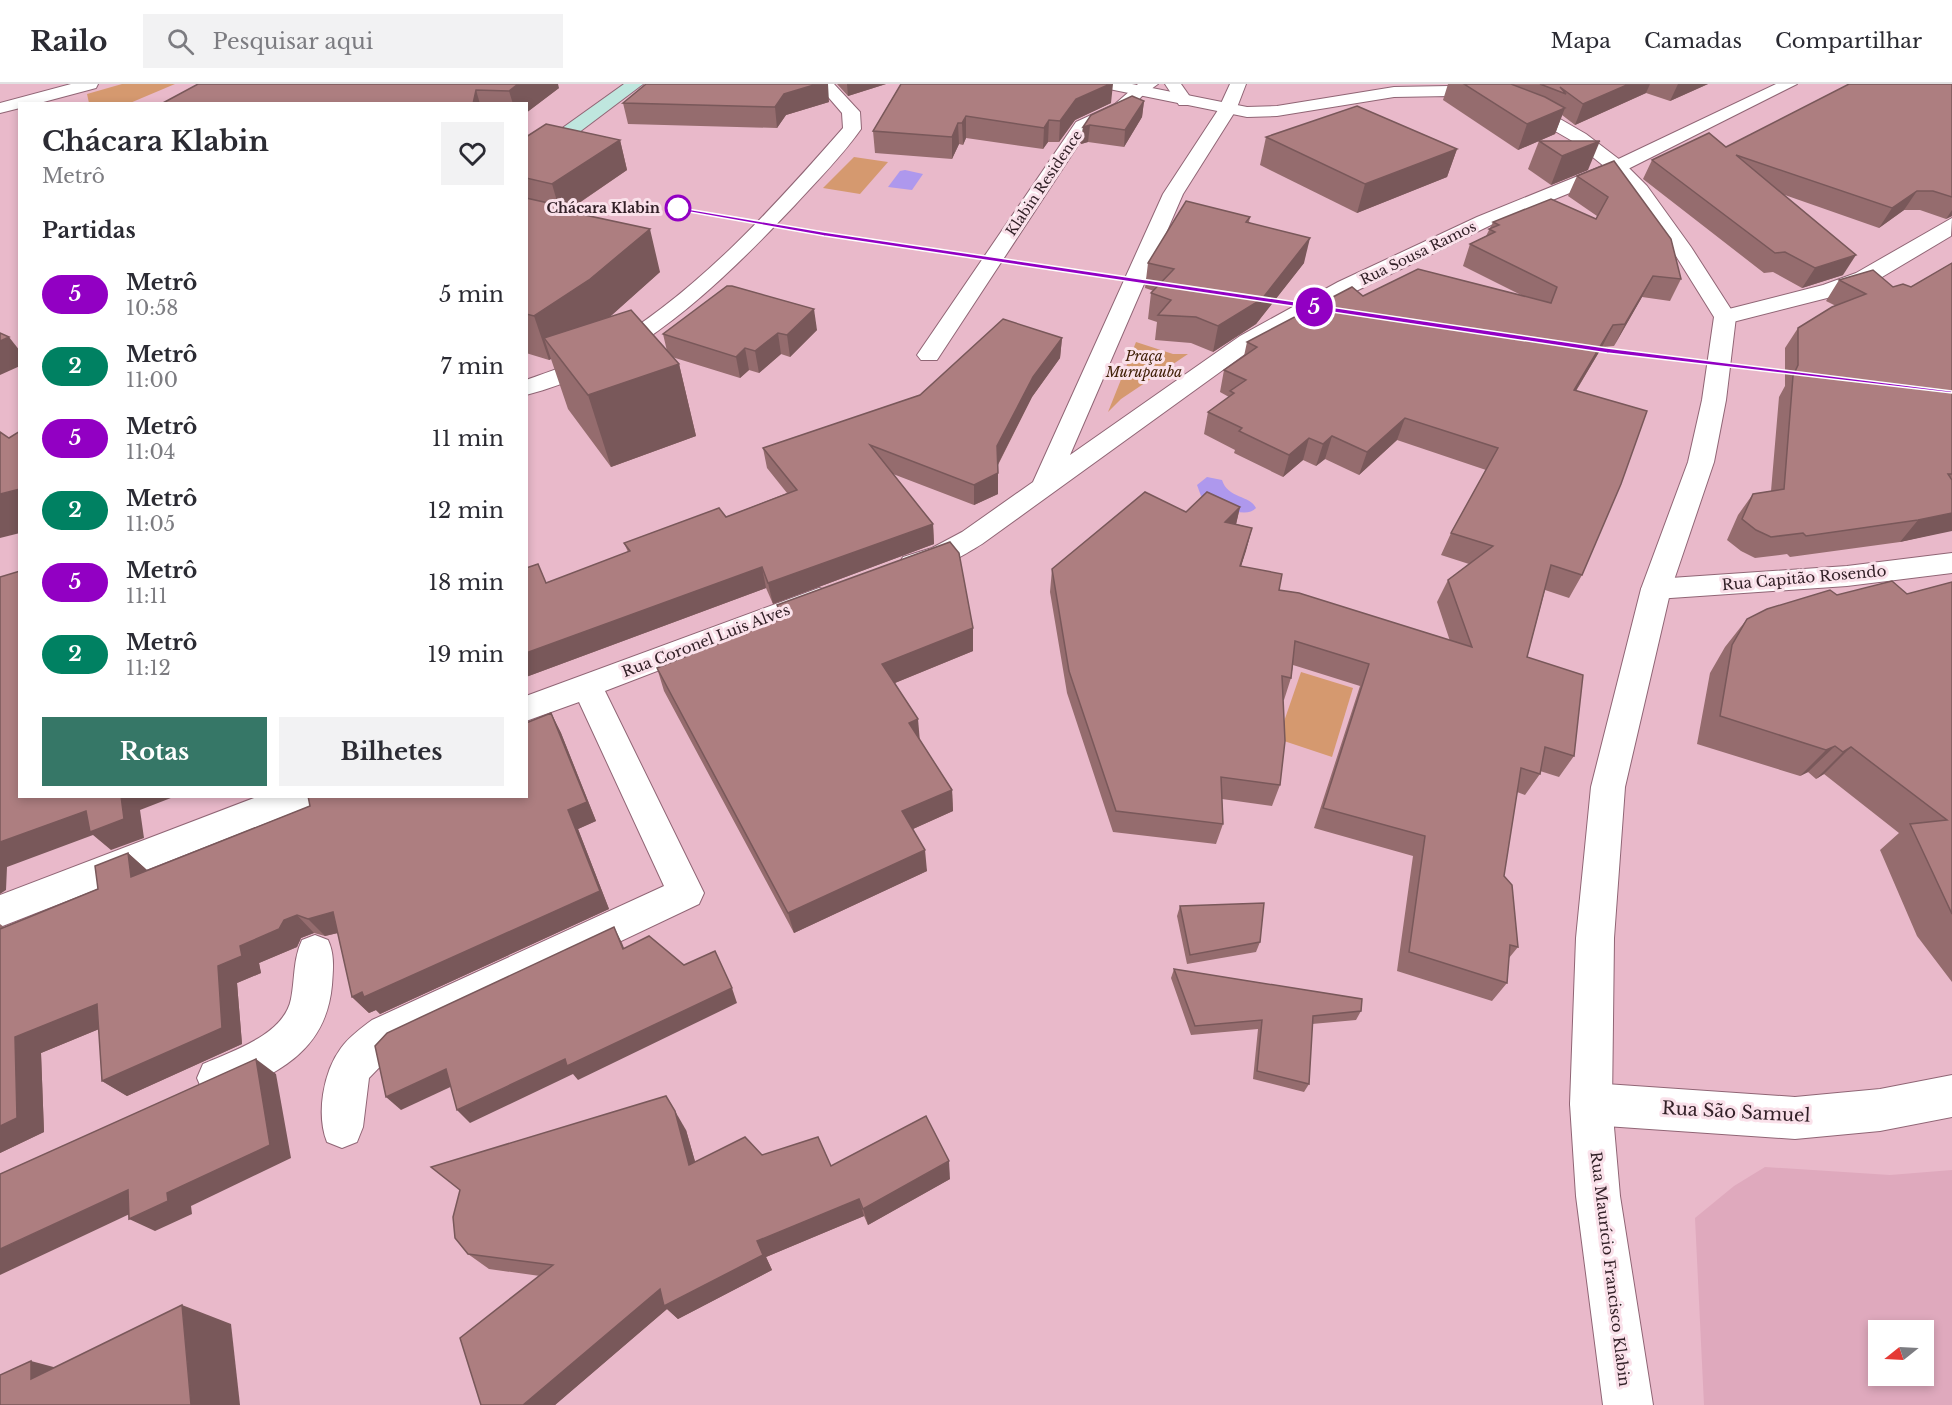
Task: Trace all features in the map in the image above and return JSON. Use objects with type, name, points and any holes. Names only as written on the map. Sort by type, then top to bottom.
[{"type":"main road","points":[[528,163],[635,84]]},
{"type":"street","points":[[22,102],[90,84]]},
{"type":"street","points":[[528,387],[565,374],[613,351],[654,323],[727,259],[799,187],[852,129],[851,112],[825,84]]},
{"type":"street","points":[[1109,84],[1144,87],[1185,101],[1227,110],[1277,111],[1400,88],[1461,89],[1542,116],[1580,138],[1617,166],[1640,190],[1681,247],[1725,317],[1831,290],[1864,278],[1944,232],[1952,224]]},
{"type":"street","points":[[1173,84],[1185,101]]},
{"type":"street","points":[[891,572],[942,555],[972,538],[1043,488],[1173,194],[1227,110],[1238,84]]},
{"type":"street","name":"Rua Sousa Ramos","points":[[1043,488],[1248,341],[1284,319],[1484,221],[1617,166],[1789,84]]},
{"type":"street","name":"Klabin Residence","points":[[929,355],[1065,147],[1082,126],[1121,108],[1144,87]]},
{"type":"street","points":[[0,108],[18,103]]},
{"type":"street","name":"Rua Maurício Francisco Klabin","points":[[1628,1405],[1598,1196],[1591,1104],[1595,938],[1608,787],[1656,589],[1701,462],[1714,400],[1725,317]]},
{"type":"street","name":"Rua Capitão Rosendo","points":[[1656,589],[1836,577],[1952,563]]},
{"type":"street","name":"Rua Coronel Luis Alves","points":[[528,708],[850,586]]},
{"type":"street","points":[[342,1126],[347,1071],[364,1051],[386,1033],[686,893],[587,686]]},
{"type":"street","points":[[0,911],[293,798]]},
{"type":"street","points":[[185,1093],[267,1055],[294,1031],[307,1013],[315,952]]},
{"type":"street","name":"Rua São Samuel","points":[[1591,1104],[1795,1118],[1880,1110],[1952,1096]]},
{"type":"shaded area","points":[[900,171],[923,174],[912,190],[888,187]]},
{"type":"shaded area","points":[[1207,477],[1222,480],[1229,491],[1249,501],[1256,508],[1251,512],[1237,512],[1201,496],[1197,485]]},
{"type":"shaded area","points":[[1765,1167],[1890,1175],[1952,1170],[1952,1405],[1704,1405],[1695,1218],[1734,1186]]},
{"type":"green space","points":[[122,84],[175,84],[132,102],[89,102],[87,94]]},
{"type":"green space","points":[[854,157],[888,162],[860,194],[823,188]]},
{"type":"green space","name":"Praça Murupauba","points":[[1136,342],[1173,354],[1188,354],[1121,399],[1108,412]]},
{"type":"green space","points":[[1301,672],[1353,688],[1332,757],[1278,739]]},
{"type":"building","points":[[198,84],[518,84],[509,91],[476,90],[473,102],[165,102]]},
{"type":"building","points":[[646,84],[817,84],[784,94],[775,107],[623,103]]},
{"type":"building","points":[[901,84],[1110,84],[1076,99],[1060,121],[1049,120],[1044,128],[966,116],[962,123],[958,123],[952,137],[873,131]]},
{"type":"building","points":[[1464,84],[1511,84],[1545,97],[1565,108],[1527,124]]},
{"type":"building","points":[[1540,84],[1629,84],[1583,104],[1560,87],[1566,94]]},
{"type":"building","points":[[1849,84],[1952,84],[1952,197],[1933,191],[1917,191],[1892,208],[1736,155],[1856,255],[1815,268],[1785,252],[1775,253],[1652,160],[1709,133],[1726,147]]},
{"type":"building","points":[[1132,96],[1144,101],[1125,130],[1090,125],[1083,127],[1091,115]]},
{"type":"building","points":[[1357,106],[1457,149],[1365,184],[1266,137]]},
{"type":"building","points":[[546,124],[620,140],[552,184],[528,178],[528,136]]},
{"type":"building","points":[[1539,141],[1600,141],[1562,156]]},
{"type":"building","points":[[1614,161],[1671,239],[1681,279],[1653,276],[1625,324],[1613,325],[1574,390],[1647,411],[1621,484],[1582,575],[1551,565],[1527,657],[1583,675],[1574,756],[1545,747],[1540,774],[1521,768],[1504,876],[1512,885],[1518,947],[1510,945],[1507,983],[1409,952],[1425,836],[1323,808],[1369,664],[1295,641],[1291,678],[1282,676],[1285,741],[1280,785],[1221,777],[1223,824],[1116,811],[1069,671],[1052,569],[1145,492],[1186,512],[1207,492],[1240,507],[1225,522],[1252,528],[1240,566],[1282,574],[1279,590],[1299,593],[1472,647],[1448,580],[1493,546],[1451,533],[1498,448],[1405,418],[1367,452],[1332,436],[1323,444],[1309,438],[1289,455],[1239,431],[1242,428],[1208,412],[1234,393],[1230,391],[1246,380],[1224,370],[1257,347],[1247,342],[1352,287],[1363,296],[1418,269],[1551,303],[1557,287],[1470,244],[1495,232],[1489,229],[1499,225],[1493,222],[1551,199],[1596,219],[1608,197],[1577,176]]},
{"type":"building","points":[[528,198],[575,209],[571,212],[650,229],[589,280],[534,316],[528,314]]},
{"type":"building","points":[[1186,201],[1250,217],[1246,222],[1310,238],[1262,299],[1218,326],[1196,317],[1158,315],[1171,300],[1151,293],[1174,269],[1148,263]]},
{"type":"building","points":[[1952,263],[1952,474],[1948,474],[1952,480],[1952,513],[1806,536],[1803,533],[1771,537],[1756,530],[1742,519],[1753,494],[1784,489],[1793,376],[1798,365],[1798,328],[1832,307],[1866,294],[1839,280],[1873,270],[1893,287],[1903,284],[1911,287]]},
{"type":"building","points":[[727,286],[814,309],[787,335],[778,333],[755,351],[745,348],[736,357],[663,334]]},
{"type":"building","points":[[631,310],[679,364],[588,395],[544,338]]},
{"type":"building","points":[[1003,319],[1062,338],[1033,377],[997,446],[998,473],[974,485],[870,445],[933,524],[768,583],[762,567],[528,652],[528,567],[538,564],[546,583],[630,551],[624,543],[719,508],[726,517],[797,490],[763,448],[920,395]]},
{"type":"building","points":[[0,333],[9,337],[0,341]]},
{"type":"building","points":[[0,432],[9,438],[18,432],[18,490],[0,494]]},
{"type":"building","points":[[950,542],[959,553],[973,628],[882,664],[918,719],[909,723],[952,790],[902,811],[925,850],[788,913],[657,668],[783,618],[777,605]]},
{"type":"building","points":[[18,572],[18,798],[121,798],[124,819],[90,832],[86,811],[0,842],[0,577]]},
{"type":"building","points":[[1892,581],[1907,594],[1952,582],[1952,914],[1910,824],[1947,820],[1851,747],[1843,752],[1835,746],[1826,750],[1720,716],[1732,645],[1747,619],[1767,609],[1830,590],[1837,595]]},
{"type":"building","points":[[551,713],[587,802],[568,810],[600,891],[364,997],[362,992],[352,997],[333,912],[308,919],[297,915],[284,920],[279,929],[240,946],[242,956],[218,966],[222,1028],[102,1081],[97,1004],[15,1037],[17,1118],[0,1126],[0,929],[98,889],[95,866],[128,853],[131,877],[310,806],[308,798],[528,798],[528,722]]},
{"type":"building","points":[[1264,903],[1260,942],[1190,955],[1180,906]]},
{"type":"building","points":[[614,927],[623,949],[649,936],[684,965],[715,951],[732,988],[567,1066],[565,1059],[457,1110],[446,1069],[386,1097],[375,1046],[387,1033]]},
{"type":"building","points":[[1174,969],[1362,999],[1361,1011],[1313,1016],[1309,1084],[1257,1071],[1262,1020],[1195,1026]]},
{"type":"building","points":[[256,1059],[270,1145],[167,1193],[168,1201],[129,1219],[128,1190],[0,1249],[0,1174]]},
{"type":"building","points":[[666,1096],[675,1111],[689,1165],[745,1137],[762,1155],[818,1137],[831,1166],[926,1116],[949,1161],[863,1209],[859,1199],[757,1241],[763,1255],[664,1306],[660,1289],[523,1405],[481,1405],[460,1338],[553,1265],[468,1254],[455,1238],[453,1217],[460,1190],[431,1167]]},
{"type":"building","points":[[182,1305],[191,1405],[0,1405],[0,1375],[31,1361],[31,1379]]},
{"type":"metro line","name":"5","points":[[678,208],[824,234],[1607,350],[1952,391]]},
{"type":"place","name":"Chácara Klabin","points":[[678,208]]}]
